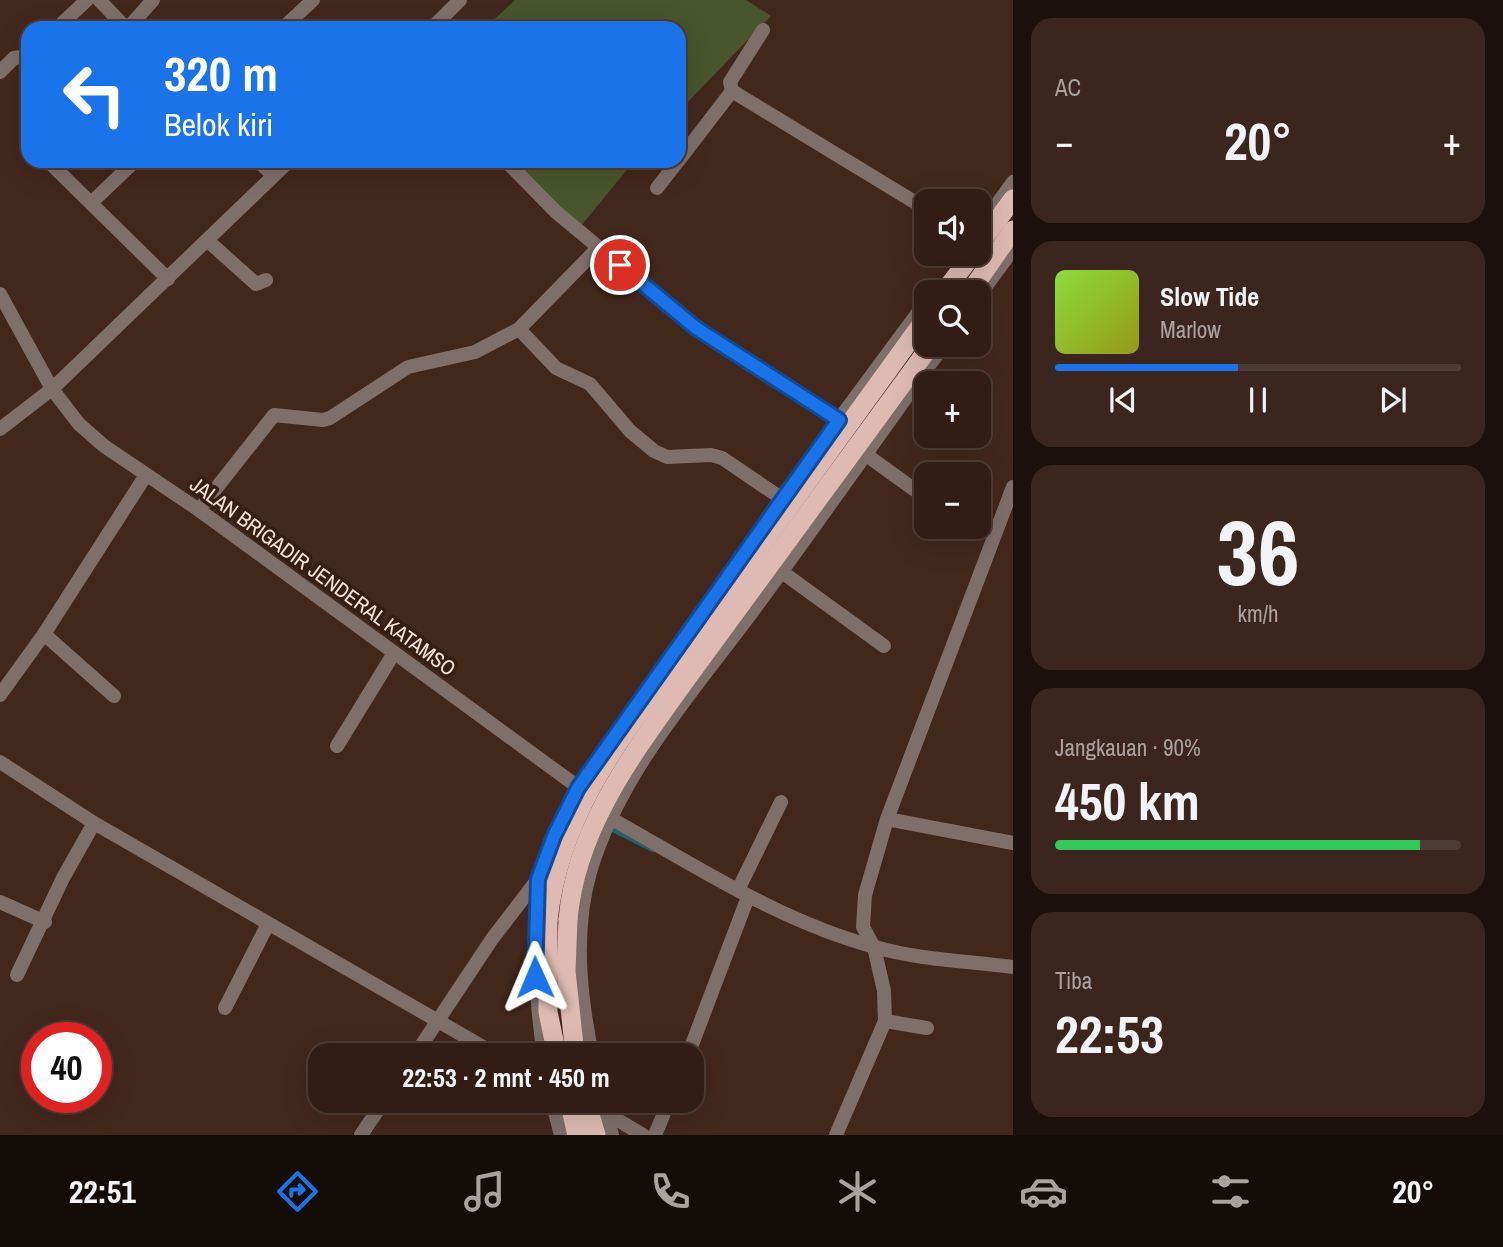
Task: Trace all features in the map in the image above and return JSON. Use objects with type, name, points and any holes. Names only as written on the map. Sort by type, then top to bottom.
[{"type":"highway","points":[[991,229],[1013,199]]},
{"type":"highway","points":[[978,280],[1013,230]]},
{"type":"highway","points":[[953,280],[964,266]]},
{"type":"highway","points":[[574,1043],[566,971],[568,919],[576,868],[598,817],[675,679],[914,335]]},
{"type":"highway","points":[[554,1043],[548,1012],[548,920],[556,869],[585,796],[603,762],[675,679],[922,357]]},
{"type":"highway","points":[[572,1113],[577,1135]]},
{"type":"highway","points":[[590,1113],[596,1135]]},
{"type":"street","points":[[64,21],[87,0]]},
{"type":"street","points":[[99,0],[120,21]]},
{"type":"street","points":[[134,21],[153,0]]},
{"type":"street","points":[[290,21],[313,0]]},
{"type":"street","points":[[439,21],[460,0]]},
{"type":"street","points":[[762,30],[730,82],[732,91],[914,202]]},
{"type":"street","points":[[0,72],[14,58],[21,57]]},
{"type":"street","points":[[686,151],[732,91]]},
{"type":"street","points":[[56,168],[168,279]]},
{"type":"street","points":[[92,202],[128,168]]},
{"type":"street","points":[[265,168],[273,176]]},
{"type":"street","points":[[0,429],[52,389],[282,168]]},
{"type":"street","points":[[513,168],[598,248],[696,328],[839,420]]},
{"type":"street","points":[[657,188],[673,168]]},
{"type":"street","points":[[991,212],[1013,182]]},
{"type":"street","points":[[208,241],[254,282],[260,285],[266,280]]},
{"type":"street","points":[[199,510],[274,415],[323,420],[330,418],[408,367],[475,352],[519,329],[598,248]]},
{"type":"street","points":[[991,281],[1011,256]]},
{"type":"street","name":"JALAN BRIGADIR JENDERAL KATAMSO","points":[[0,295],[52,389],[79,424],[104,446],[199,510],[578,788]]},
{"type":"street","points":[[542,1043],[535,1000],[534,930],[538,879],[554,836],[578,788],[781,498],[914,318]]},
{"type":"street","points":[[519,329],[556,368],[590,384],[630,431],[654,451],[675,458],[711,455],[722,458],[781,498]]},
{"type":"street","points":[[590,1043],[580,976],[580,943],[590,872],[610,818],[662,735],[935,357]]},
{"type":"street","points":[[865,454],[914,489]]},
{"type":"street","points":[[0,695],[44,634],[146,475]]},
{"type":"street","points":[[836,1135],[885,1021],[886,998],[875,953],[863,927],[862,914],[887,819],[994,533],[1009,511],[1013,487]]},
{"type":"street","points":[[782,572],[884,646]]},
{"type":"street","points":[[44,634],[114,696]]},
{"type":"street","points":[[337,746],[394,653]]},
{"type":"street","points":[[0,762],[94,823],[476,1043]]},
{"type":"street","points":[[692,1043],[781,802]]},
{"type":"street","points":[[610,818],[745,897],[875,953],[1013,967]]},
{"type":"street","points":[[887,819],[1013,844]]},
{"type":"street","points":[[17,975],[45,922],[63,878],[94,823]]},
{"type":"street","points":[[423,1043],[492,939],[538,879],[590,872]]},
{"type":"street","points":[[0,902],[45,922]]},
{"type":"street","points":[[225,1008],[268,923]]},
{"type":"street","points":[[885,1021],[927,1028]]},
{"type":"street","points":[[361,1135],[376,1113]]},
{"type":"street","points":[[555,1113],[561,1135]]},
{"type":"street","points":[[606,1113],[612,1135]]},
{"type":"street","points":[[612,1113],[643,1135]]},
{"type":"street","points":[[656,1135],[664,1113]]},
{"type":"green space","points":[[515,0],[746,0],[771,16],[686,104],[686,21],[492,21]]},
{"type":"green space","points":[[511,168],[628,168],[581,226]]},
{"type":"waterway","points":[[613,830],[653,850]]},
{"type":"route","points":[[535,977],[534,930],[538,879],[543,860],[578,788],[781,498],[839,420],[718,344],[620,265]]}]
